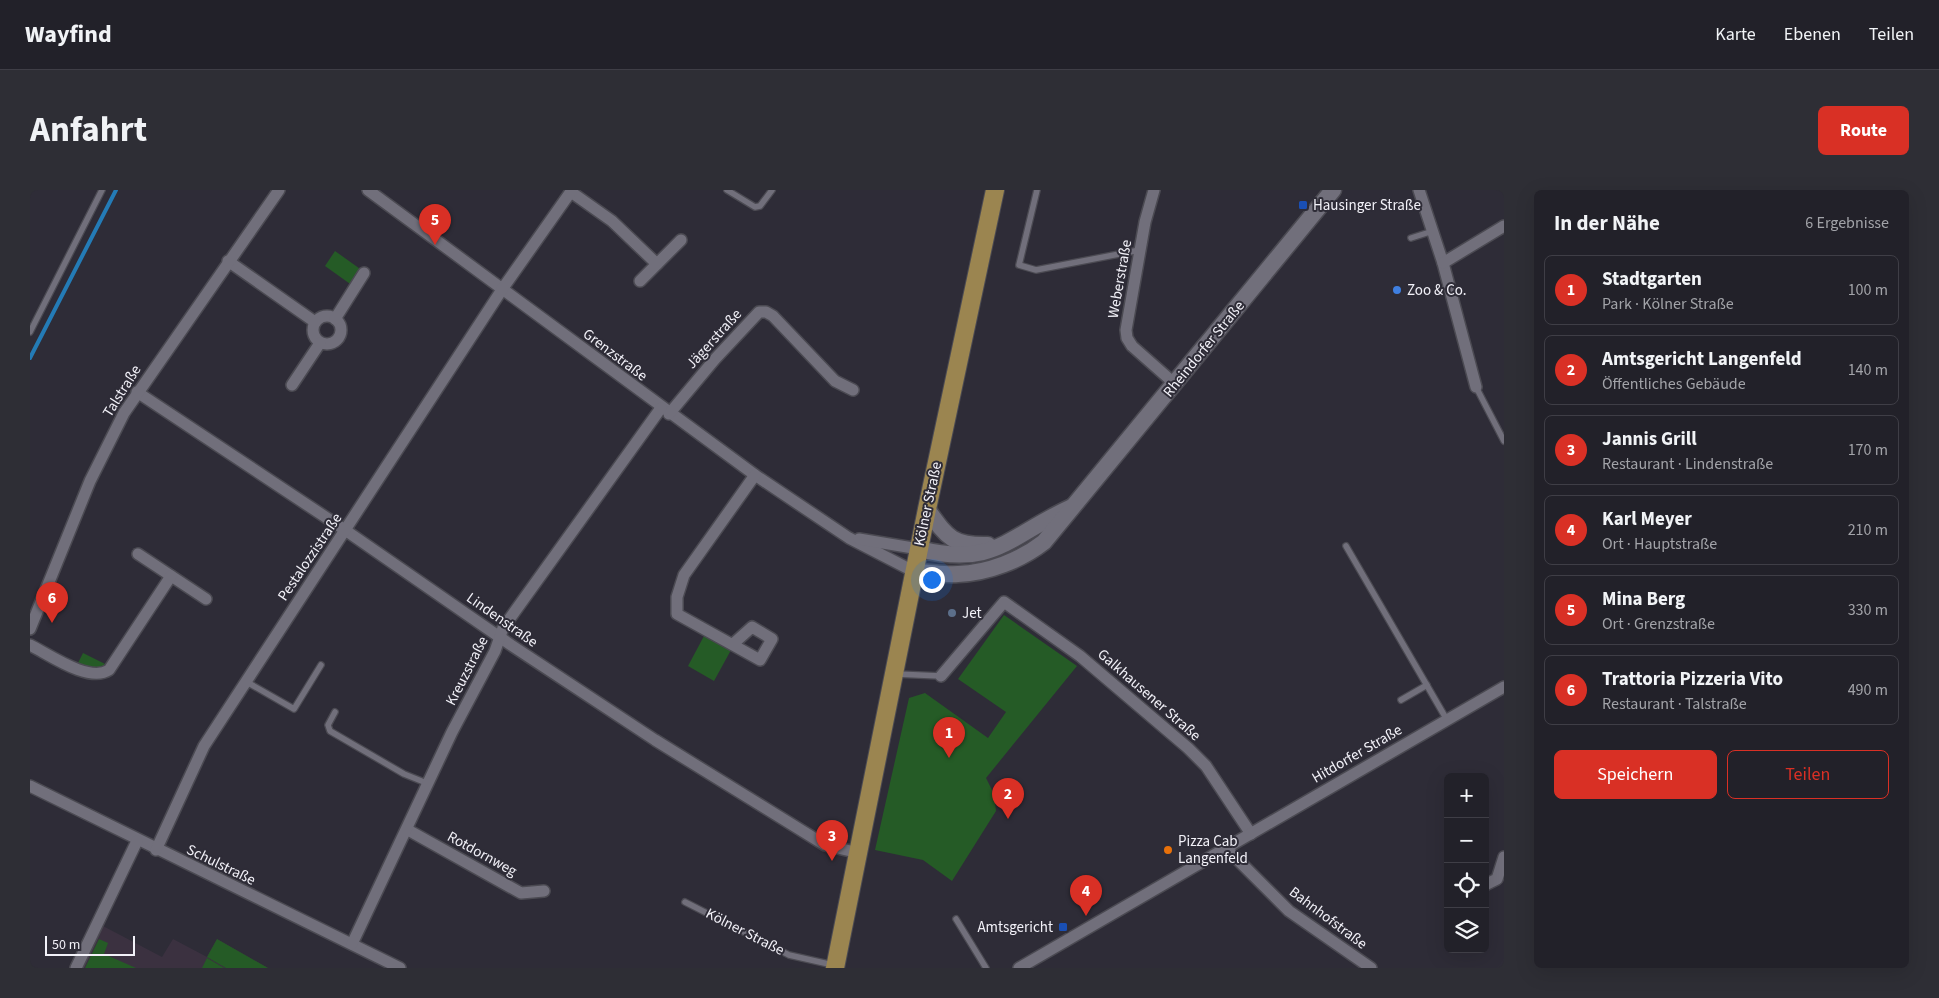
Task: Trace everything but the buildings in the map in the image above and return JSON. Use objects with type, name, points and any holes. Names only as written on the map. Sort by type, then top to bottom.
[{"type":"main road","name":"Kölner Straße","points":[[835,967],[927,509],[995,190]]},
{"type":"main road","name":"Rheindorfer Straße","points":[[915,572],[958,574],[992,567],[1026,556],[1044,542],[1334,190]]},
{"type":"main road","name":"Rheindorfer Straße","points":[[919,549],[943,555],[966,556],[986,553],[1074,506]]},
{"type":"main road","name":"Rheindorfer Straße","points":[[927,509],[941,529],[954,540],[968,546],[1002,545]]},
{"type":"street","name":"Talstraße","points":[[30,629],[90,481],[124,413],[228,260],[279,190]]},
{"type":"street","name":"Grenzstraße","points":[[368,190],[755,476],[849,538],[915,572]]},
{"type":"street","name":"Weberstraße","points":[[1154,190],[1140,250],[1126,330],[1127,338],[1132,346],[1175,384]]},
{"type":"street","points":[[1419,190],[1443,263],[1476,387]]},
{"type":"street","points":[[572,191],[612,221],[657,264]]},
{"type":"street","name":"Pestalozzistraße","points":[[156,850],[204,746],[245,681],[503,288],[572,191]]},
{"type":"street","points":[[1443,263],[1504,226]]},
{"type":"street","points":[[640,281],[681,240]]},
{"type":"street","points":[[228,260],[315,322]]},
{"type":"street","points":[[335,319],[364,273]]},
{"type":"street","name":"Jägerstraße","points":[[665,411],[759,312],[766,312],[773,316],[835,381],[853,390]]},
{"type":"street","points":[[324,316],[335,319],[340,326],[339,337],[330,344],[320,342],[313,333],[315,322],[324,316]]},
{"type":"street","points":[[292,385],[320,342]]},
{"type":"street","name":"Lindenstraße","points":[[137,392],[655,740],[825,845],[858,853]]},
{"type":"street","name":"Kreuzstraße","points":[[352,944],[408,830],[452,732],[501,637],[503,628],[665,411]]},
{"type":"street","points":[[733,644],[677,614],[677,597],[684,575],[755,476]]},
{"type":"street","name":"Grenzstraße","points":[[849,538],[919,549]]},
{"type":"street","points":[[138,554],[206,599]]},
{"type":"street","points":[[30,645],[89,675],[101,675],[109,670],[171,576]]},
{"type":"street","name":"Galkhausener Straße","points":[[941,676],[1004,602],[1080,656],[1188,748],[1206,766],[1251,834]]},
{"type":"street","name":"Hitdorfer Straße","points":[[1019,968],[1504,688]]},
{"type":"street","name":"Schulstraße","points":[[30,786],[137,841],[400,968]]},
{"type":"street","name":"Rotdornweg","points":[[408,830],[521,894],[544,891]]},
{"type":"street","points":[[76,968],[137,841]]},
{"type":"street","name":"Bahnhofstraße","points":[[1226,848],[1289,911],[1371,968]]},
{"type":"street","points":[[1489,883],[1497,879],[1504,857]]},
{"type":"lane","points":[[30,332],[102,190]]},
{"type":"lane","points":[[728,190],[755,207],[760,206],[772,190]]},
{"type":"lane","points":[[1037,190],[1019,265],[1036,270],[1140,250]]},
{"type":"lane","points":[[1411,238],[1433,230]]},
{"type":"lane","points":[[1476,387],[1504,442]]},
{"type":"lane","points":[[1346,546],[1447,720]]},
{"type":"lane","points":[[245,681],[294,709],[322,665]]},
{"type":"lane","points":[[895,674],[941,676]]},
{"type":"lane","points":[[1400,700],[1428,686]]},
{"type":"lane","points":[[335,712],[328,725],[330,731],[404,774],[429,784]]},
{"type":"lane","name":"Kölner Straße","points":[[685,902],[789,955],[835,967]]},
{"type":"lane","points":[[956,918],[986,968]]},
{"type":"shaded area","points":[[103,926],[162,957],[173,939],[207,957],[217,939],[268,968],[82,968]]},
{"type":"green space","points":[[335,251],[363,271],[353,286],[325,266]]},
{"type":"green space","points":[[1004,615],[1077,666],[986,778],[994,794],[996,811],[952,881],[923,860],[875,850],[909,698],[925,693],[988,738],[1006,712],[958,679]]},
{"type":"green space","points":[[704,636],[731,650],[714,681],[688,666]]},
{"type":"green space","points":[[83,653],[105,664],[102,668],[89,669],[78,663]]},
{"type":"green space","points":[[99,939],[108,943],[104,954],[136,968],[85,968]]},
{"type":"green space","points":[[217,939],[268,968],[226,968],[207,957]]},
{"type":"green space","points":[[207,958],[224,968],[202,968]]},
{"type":"waterway","points":[[30,358],[116,190]]},
{"type":"place","name":"Hausinger Straße","points":[[1303,205]]},
{"type":"place","name":"Mina Berg","points":[[435,245]]},
{"type":"place","name":"Zoo & Co.","points":[[1397,290]]},
{"type":"place","name":"Jet","points":[[952,613]]},
{"type":"place","name":"Trattoria Pizzeria Vito","points":[[52,623]]},
{"type":"place","name":"Stadtgarten","points":[[949,758]]},
{"type":"place","name":"Amtsgericht Langenfeld","points":[[1008,819]]},
{"type":"place","name":"Pizza Cab Langenfeld","points":[[1168,850]]},
{"type":"place","name":"Jannis Grill","points":[[832,861]]},
{"type":"place","name":"Karl Meyer","points":[[1086,916]]},
{"type":"place","name":"Amtsgericht","points":[[1063,927]]}]
